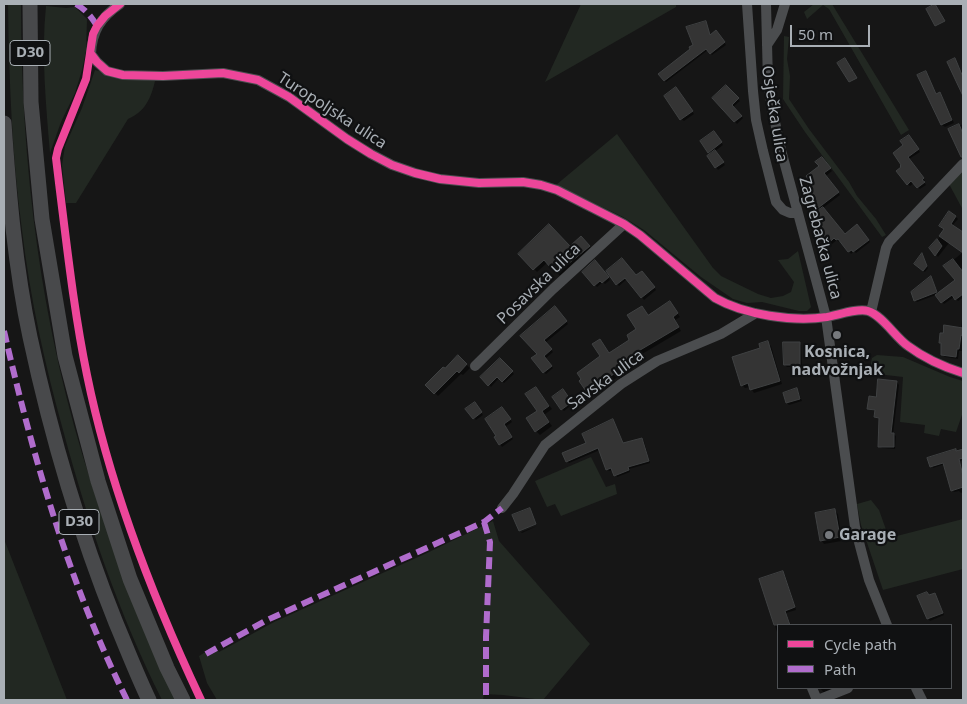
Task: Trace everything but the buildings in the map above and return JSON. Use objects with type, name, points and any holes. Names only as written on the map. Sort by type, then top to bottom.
[{"type":"highway","name":"D30","points":[[30,4],[31,102],[42,219],[65,356],[98,481],[130,579],[167,668],[183,700]]},
{"type":"highway","points":[[31,102],[41,85],[38,15],[40,4]]},
{"type":"highway","name":"D30","points":[[4,123],[16,246],[30,336],[42,385],[72,502],[104,593],[149,700]]},
{"type":"street","name":"Turopoljska ulica","points":[[120,4],[105,16],[97,26],[91,44],[91,54],[107,71],[122,75],[163,76],[223,72],[258,80],[289,97],[346,139],[392,165],[440,179],[479,183],[523,182],[541,184],[624,224],[640,235],[715,298],[738,309],[788,317],[826,317],[866,310],[872,312]]},
{"type":"street","name":"Osječka ulica","points":[[747,4],[756,120],[763,151],[776,202],[783,210],[797,213]]},
{"type":"street","name":"Zagrebačka ulica","points":[[766,4],[768,82],[772,108],[797,213],[826,317],[855,527],[869,580],[888,624]]},
{"type":"street","points":[[767,45],[777,30],[784,4]]},
{"type":"street","points":[[963,164],[886,248],[872,312],[912,349],[933,361],[963,373]]},
{"type":"street","name":"Posavska ulica","points":[[475,366],[553,289],[624,224]]},
{"type":"street","name":"Savska ulica","points":[[502,508],[545,445],[621,384],[657,361],[722,334],[756,313]]},
{"type":"street","points":[[818,700],[846,689]]},
{"type":"shaded area","points":[[8,4],[21,4],[25,126],[30,187],[37,248],[59,367],[74,427],[95,494],[176,700],[162,700],[146,668],[118,601],[83,499],[50,381],[29,281],[19,202],[12,117]]},
{"type":"shaded area","points":[[581,4],[676,4],[676,7],[545,82]]},
{"type":"shaded area","points":[[814,4],[832,4],[909,130],[901,135],[829,9],[823,5],[807,19],[804,12]]},
{"type":"shaded area","points":[[46,6],[75,7],[87,19],[86,51],[82,70],[75,93],[61,122],[50,153],[44,61]]},
{"type":"shaded area","points":[[784,36],[789,37],[787,59],[790,76],[789,99],[857,196],[876,219],[886,235],[882,237],[783,99]]},
{"type":"shaded area","points":[[95,70],[125,78],[155,81],[146,104],[139,112],[128,119],[76,203],[66,203],[62,165],[65,146],[82,108]]},
{"type":"shaded area","points":[[617,134],[713,268],[721,276],[758,294],[771,298],[783,296],[791,292],[794,282],[778,260],[788,259],[798,251],[811,307],[807,311],[799,311],[762,302],[747,303],[733,299],[701,277],[644,230],[623,217],[556,185]]},
{"type":"shaded area","points":[[963,169],[963,210],[949,184]]},
{"type":"shaded area","points":[[877,355],[903,357],[963,381],[963,412],[956,432],[941,429],[939,436],[924,433],[925,425],[900,422],[903,377],[869,373],[872,358]]},
{"type":"shaded area","points":[[591,457],[606,487],[615,484],[617,494],[561,516],[555,504],[547,507],[535,481]]},
{"type":"shaded area","points":[[871,500],[879,510],[889,538],[963,519],[963,569],[883,590],[861,525],[857,504]]},
{"type":"shaded area","points":[[493,521],[499,541],[590,644],[543,700],[484,694],[483,700],[217,700],[207,683],[199,656],[215,646],[219,652],[274,622]]},
{"type":"shaded area","points":[[4,539],[67,700],[4,700]]},
{"type":"marked path","points":[[76,4],[93,19],[97,26]]},
{"type":"marked path","points":[[4,331],[40,473],[70,565],[87,611],[127,700]]},
{"type":"marked path","points":[[206,654],[267,620],[484,522],[502,508]]},
{"type":"marked path","points":[[484,522],[490,542],[486,637],[486,700]]},
{"type":"cycle path","points":[[120,4],[105,16],[93,34],[86,79],[56,158],[78,327],[96,417],[134,541],[149,581],[201,700]]},
{"type":"cycle path","points":[[91,54],[107,71],[123,75],[163,76],[223,73],[258,80],[289,97],[347,139],[392,165],[440,179],[479,183],[523,182],[557,190],[624,224],[640,235],[715,298],[727,304],[755,313],[799,319],[827,317],[859,310],[868,311],[884,322],[903,342],[914,350],[934,362],[963,373]]},
{"type":"place","name":"Kosnica, nadvožnjak","points":[[837,335]]},
{"type":"place","name":"Garage","points":[[829,535]]}]
